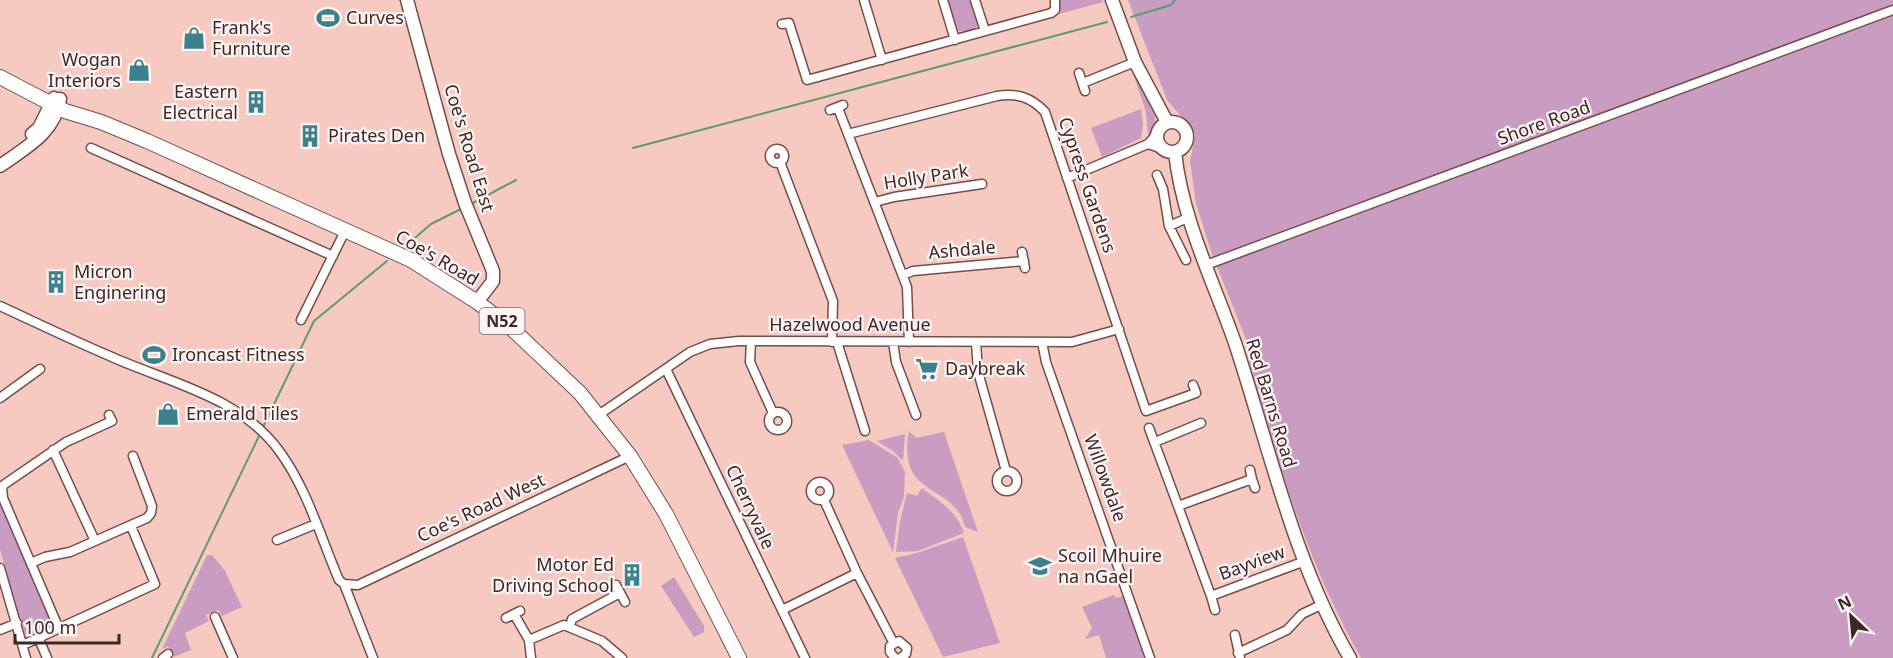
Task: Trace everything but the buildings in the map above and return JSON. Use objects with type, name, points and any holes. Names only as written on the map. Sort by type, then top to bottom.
[{"type":"main road","name":"Coe's Road","points":[[0,77],[55,102],[87,111],[101,122]]},
{"type":"main road","name":"Coe's Road","points":[[55,102],[83,119],[101,122],[411,260],[477,302],[531,345],[600,414],[630,456],[670,522],[739,658]]},
{"type":"street","name":"Coe's Road East","points":[[407,0],[466,207],[493,271],[493,281],[477,302]]},
{"type":"street","points":[[864,0],[882,60]]},
{"type":"street","points":[[943,0],[955,39]]},
{"type":"street","points":[[975,0],[985,31]]},
{"type":"street","points":[[782,24],[789,23],[807,80],[1051,13],[1055,10],[1055,0]]},
{"type":"street","points":[[1112,0],[1135,62],[1167,122]]},
{"type":"street","name":"Shore Road","points":[[1206,265],[1893,10]]},
{"type":"street","points":[[1079,73],[1084,87],[1135,62]]},
{"type":"street","name":"Cypress Gardens","points":[[848,134],[997,96],[1020,96],[1038,104],[1045,112],[1146,411],[1196,393],[1193,385]]},
{"type":"street","points":[[0,166],[33,142],[52,123],[55,102]]},
{"type":"street","points":[[0,159],[39,128],[55,102]]},
{"type":"street","points":[[837,108],[903,275],[909,307],[909,342]]},
{"type":"street","points":[[52,123],[83,119]]},
{"type":"street","points":[[1067,178],[1155,142],[1175,152],[1186,143],[1187,133],[1177,122],[1167,122],[1159,128],[1155,142]]},
{"type":"street","points":[[91,148],[333,256]]},
{"type":"street","name":"Red Barns Road","points":[[1175,152],[1190,217],[1234,341],[1270,464],[1305,561],[1350,658]]},
{"type":"street","points":[[780,162],[833,301],[835,342],[864,431]]},
{"type":"street","points":[[1148,177],[1159,174],[1164,189],[1169,225],[1186,260]]},
{"type":"street","name":"Holly Park","points":[[875,202],[982,184]]},
{"type":"street","points":[[1169,225],[1190,217]]},
{"type":"street","points":[[301,320],[346,230]]},
{"type":"street","name":"Ashdale","points":[[903,275],[913,271],[1024,260]]},
{"type":"street","points":[[0,306],[112,358],[220,401],[251,422],[281,453],[316,524],[339,580],[344,584],[373,658]]},
{"type":"street","name":"Hazelwood Avenue","points":[[600,414],[699,348],[724,342],[1072,342],[1119,328]]},
{"type":"street","points":[[751,341],[750,362],[773,414]]},
{"type":"street","points":[[893,342],[896,362],[916,415]]},
{"type":"street","points":[[976,342],[978,372],[1006,471]]},
{"type":"street","name":"Willowdale","points":[[1042,342],[1049,372],[1118,562],[1149,658]]},
{"type":"street","points":[[0,398],[40,369]]},
{"type":"street","name":"Cherryvale","points":[[666,369],[805,658]]},
{"type":"street","points":[[59,630],[3,498],[2,486],[53,450],[112,421],[109,415]]},
{"type":"street","points":[[1155,442],[1201,423]]},
{"type":"street","name":"Bayview","points":[[1149,428],[1215,610]]},
{"type":"street","points":[[53,450],[96,541]]},
{"type":"street","points":[[31,563],[45,557],[70,552],[147,518],[152,506],[133,456]]},
{"type":"street","name":"Coe's Road West","points":[[344,584],[358,585],[630,456]]},
{"type":"street","points":[[1178,506],[1251,475],[1255,488]]},
{"type":"street","points":[[824,500],[857,573],[893,642]]},
{"type":"street","points":[[277,540],[316,524]]},
{"type":"street","points":[[23,645],[155,584],[131,526]]},
{"type":"street","name":"Bayview","points":[[1210,596],[1305,561]]},
{"type":"street","points":[[0,571],[26,658]]},
{"type":"street","points":[[782,610],[857,573]]},
{"type":"street","points":[[570,626],[572,619],[618,589],[625,602]]},
{"type":"street","points":[[1235,635],[1239,655],[1287,630],[1302,614],[1323,604]]},
{"type":"street","points":[[513,614],[528,640],[531,658]]},
{"type":"street","points":[[215,617],[232,658]]},
{"type":"street","points":[[0,630],[17,623]]},
{"type":"street","points":[[528,640],[560,625],[570,626],[602,641],[622,658]]},
{"type":"street","points":[[39,639],[47,658]]},
{"type":"street","points":[[893,642],[902,641],[906,645],[906,654],[900,658]]},
{"type":"street","points":[[893,642],[889,649],[895,658]]},
{"type":"shaded area","points":[[947,0],[972,0],[978,26],[971,31],[958,31]]},
{"type":"shaded area","points":[[1060,0],[1102,0],[1103,2],[1059,14]]},
{"type":"shaded area","points":[[1128,0],[1893,0],[1893,658],[1361,658],[1325,587],[1296,513],[1249,360],[1253,357],[1212,254],[1196,204],[1190,161],[1194,131],[1167,100]]},
{"type":"shaded area","points":[[1133,73],[1136,74],[1154,110],[1156,125],[1148,135],[1146,112]]},
{"type":"shaded area","points":[[1141,109],[1143,124],[1141,138],[1102,157],[1091,128]]},
{"type":"shaded area","points":[[909,431],[916,438],[944,432],[978,532],[965,527],[959,513],[950,503],[918,480],[911,469],[907,453]]},
{"type":"shaded area","points":[[905,434],[903,461],[893,451],[877,441]]},
{"type":"shaded area","points":[[869,440],[898,458],[905,472],[904,497],[898,513],[893,552],[842,445]]},
{"type":"shaded area","points":[[922,488],[952,512],[964,533],[918,551],[896,552],[907,493],[917,496]]},
{"type":"shaded area","points":[[0,502],[51,619],[50,629],[31,637],[25,633],[0,550]]},
{"type":"shaded area","points":[[963,537],[1000,643],[943,657],[895,558]]},
{"type":"shaded area","points":[[207,555],[212,555],[225,571],[242,607],[222,616],[218,610],[206,615],[209,621],[185,633],[191,650],[174,657],[168,646],[162,649]]},
{"type":"shaded area","points":[[674,577],[704,626],[704,632],[694,637],[661,586]]},
{"type":"shaded area","points":[[1114,595],[1116,598],[1123,596],[1144,658],[1106,658],[1099,635],[1085,639],[1092,628],[1082,607]]},
{"type":"waterway","points":[[1131,17],[1171,5],[1175,0]]},
{"type":"waterway","points":[[633,148],[1107,22]]},
{"type":"waterway","points":[[471,204],[516,180]]},
{"type":"waterway","points":[[408,244],[431,224],[463,208]]},
{"type":"waterway","points":[[264,425],[314,321],[387,261]]},
{"type":"waterway","points":[[152,658],[259,436]]},
{"type":"place","name":"Curves","points":[[328,18]]},
{"type":"place","name":"Frank's Furniture","points":[[194,38]]},
{"type":"place","name":"Wogan Interiors","points":[[139,70]]},
{"type":"place","name":"Eastern Electrical","points":[[256,102]]},
{"type":"place","name":"Pirates Den","points":[[310,136]]},
{"type":"place","name":"Micron Enginering","points":[[56,282]]},
{"type":"place","name":"Ironcast Fitness","points":[[154,355]]},
{"type":"place","name":"Daybreak","points":[[927,369]]},
{"type":"place","name":"Emerald Tiles","points":[[168,414]]},
{"type":"place","name":"Scoil Mhuire na nGael","points":[[1040,566]]},
{"type":"place","name":"Motor Ed Driving School","points":[[632,575]]}]
